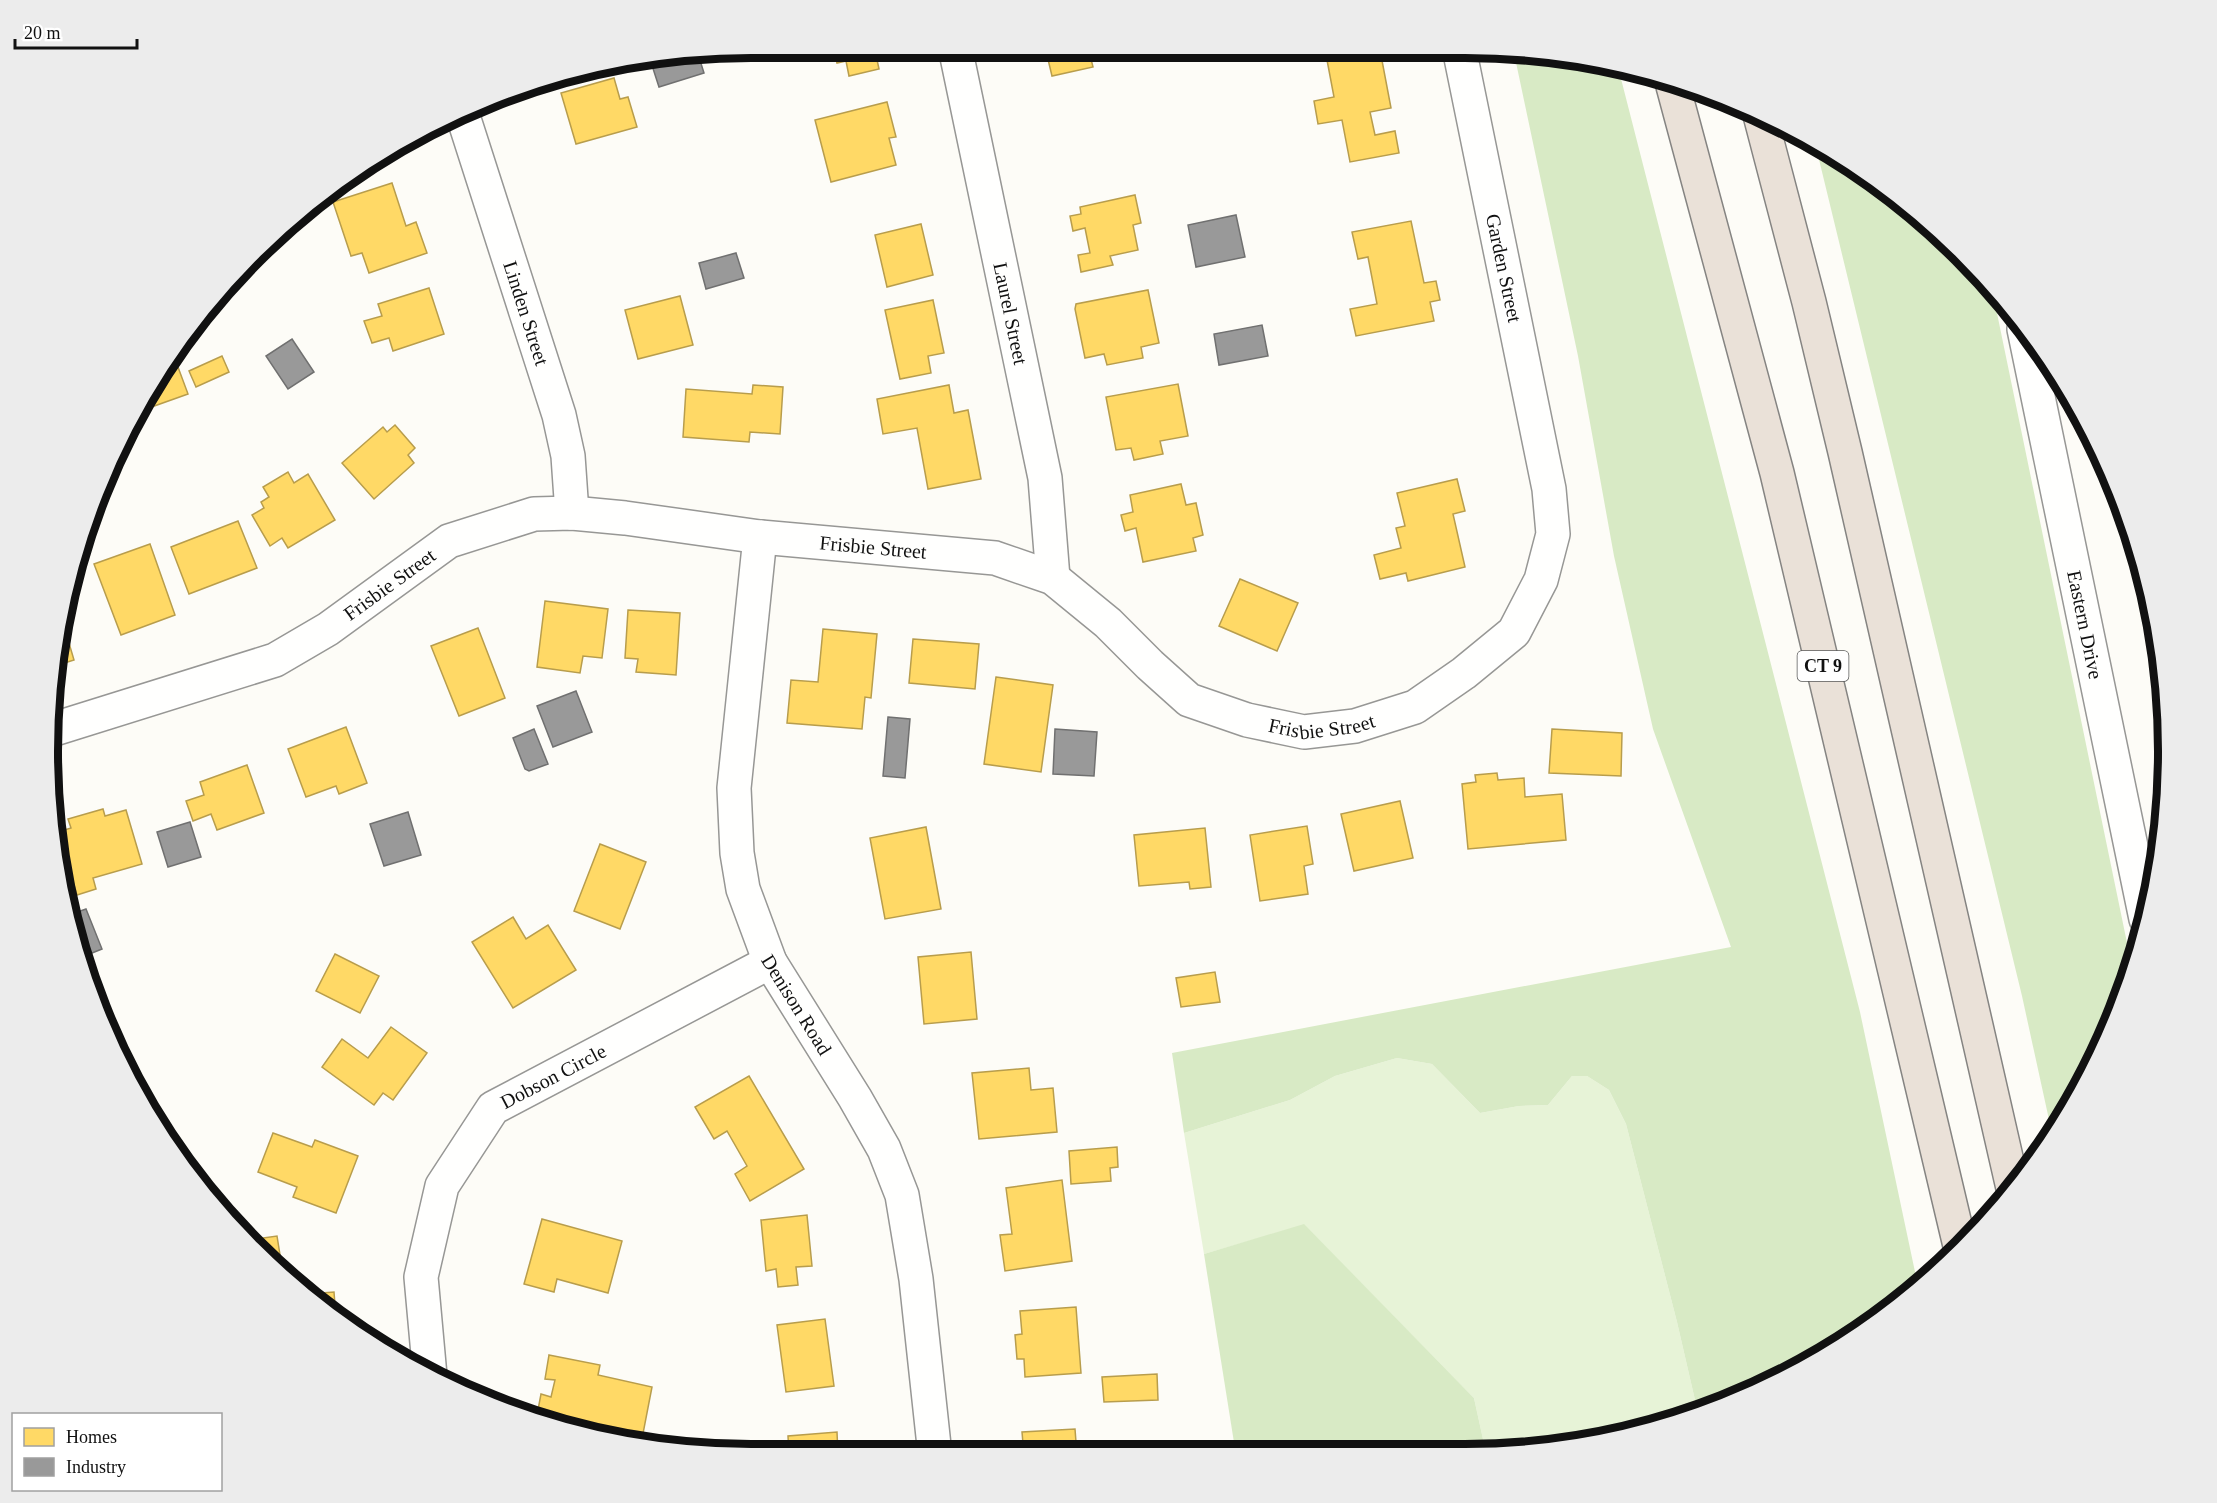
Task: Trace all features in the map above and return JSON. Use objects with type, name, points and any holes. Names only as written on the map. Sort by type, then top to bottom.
[{"type":"highway","name":"CT 9","points":[[1675,91],[1777,473],[1958,1239]]},
{"type":"highway","points":[[1763,126],[1809,302],[1839,429],[2011,1178]]},
{"type":"street","name":"Laurel Street","points":[[957,58],[1045,478],[1053,578]]},
{"type":"street","name":"Garden Street","points":[[1461,58],[1549,489]]},
{"type":"street","name":"Linden Street","points":[[465,121],[559,415],[568,456],[572,513]]},
{"type":"street","name":"Eastern Drive","points":[[2028,347],[2142,900]]},
{"type":"street","name":"Frisbie Street","points":[[59,727],[275,660],[328,629],[448,541],[534,513],[572,513],[625,518],[760,537],[995,558],[1053,578],[1108,623],[1189,700],[1247,720],[1304,732],[1355,726],[1415,707],[1464,673],[1514,632],[1541,580],[1544,568],[1552,534],[1549,489]]},
{"type":"street","name":"Denison Road","points":[[760,537],[734,788],[737,853],[743,889],[770,962],[884,1149],[902,1195],[916,1279],[934,1444]]},
{"type":"street","name":"Dobson Circle","points":[[429,1365],[421,1278],[439,1197],[442,1186],[493,1108],[770,962]]},
{"type":"green space","points":[[1516,60],[1556,64],[1620,76],[1860,1012],[1916,1278],[1851,1328],[1812,1352],[1731,1392],[1696,1405],[1626,1124],[1609,1090],[1587,1076],[1572,1076],[1548,1105],[1519,1106],[1480,1113],[1432,1064],[1397,1058],[1335,1076],[1290,1100],[1184,1133],[1172,1053],[1731,947],[1653,729],[1614,556],[1578,356]]},
{"type":"green space","points":[[1818,155],[1851,175],[1922,230],[1956,261],[1995,306],[2129,952],[2106,1017],[2087,1058],[2050,1124],[2022,996]]},
{"type":"green space","points":[[1397,1058],[1432,1064],[1480,1113],[1519,1106],[1548,1105],[1572,1076],[1587,1076],[1609,1090],[1626,1124],[1696,1405],[1645,1421],[1601,1431],[1556,1439],[1484,1444],[1474,1398],[1304,1225],[1204,1254],[1184,1133],[1290,1100],[1335,1076]]},
{"type":"green space","points":[[1304,1224],[1474,1398],[1484,1444],[1234,1444],[1204,1254]]},
{"type":"building: Homes","points":[[836,58],[877,58],[879,69],[849,76],[846,61],[837,63]]},
{"type":"building: Homes","points":[[1048,58],[1091,58],[1093,67],[1052,76]]},
{"type":"building: Homes","points":[[1382,58],[1391,108],[1370,112],[1375,135],[1395,131],[1399,153],[1350,162],[1342,120],[1318,124],[1314,101],[1334,97],[1327,60]]},
{"type":"building: Homes","points":[[614,78],[620,99],[628,97],[637,127],[576,144],[561,93]]},
{"type":"building: Homes","points":[[887,102],[896,137],[889,138],[896,165],[831,182],[815,120]]},
{"type":"building: Homes","points":[[392,183],[406,226],[416,222],[427,253],[369,273],[362,253],[351,256],[333,202]]},
{"type":"building: Homes","points":[[1135,195],[1141,223],[1133,225],[1138,250],[1110,256],[1113,265],[1081,272],[1078,255],[1090,253],[1085,228],[1073,231],[1070,216],[1081,214],[1080,207]]},
{"type":"building: Homes","points":[[1411,221],[1424,283],[1436,281],[1440,300],[1430,302],[1434,321],[1356,336],[1350,309],[1377,304],[1368,257],[1358,259],[1352,232]]},
{"type":"building: Homes","points":[[921,224],[933,275],[887,287],[875,235]]},
{"type":"building: Homes","points":[[429,288],[444,334],[393,351],[389,338],[372,343],[364,321],[382,316],[378,304]]},
{"type":"building: Homes","points":[[1148,290],[1159,343],[1141,347],[1143,358],[1107,365],[1104,354],[1085,358],[1075,309],[1076,304]]},
{"type":"building: Homes","points":[[680,296],[693,345],[638,359],[625,310]]},
{"type":"building: Homes","points":[[933,300],[944,353],[928,356],[931,373],[900,379],[885,310]]},
{"type":"building: Homes","points":[[222,356],[229,372],[196,387],[189,371]]},
{"type":"building: Homes","points":[[177,364],[188,394],[150,408]]},
{"type":"building: Homes","points":[[1178,384],[1188,436],[1160,441],[1163,454],[1134,460],[1131,448],[1116,450],[1106,397]]},
{"type":"building: Homes","points":[[753,385],[783,387],[780,434],[750,432],[749,442],[683,437],[686,389],[752,394]]},
{"type":"building: Homes","points":[[949,385],[954,413],[968,410],[981,479],[928,489],[917,428],[883,434],[877,399]]},
{"type":"building: Homes","points":[[395,425],[415,448],[408,455],[414,463],[374,499],[342,463],[383,427],[387,432]]},
{"type":"building: Homes","points":[[288,472],[294,483],[308,474],[335,520],[288,548],[282,538],[270,546],[252,515],[264,508],[261,502],[269,497],[263,487]]},
{"type":"building: Homes","points":[[1457,479],[1465,511],[1453,514],[1465,567],[1408,581],[1406,573],[1380,579],[1374,555],[1401,548],[1396,528],[1405,526],[1397,493]]},
{"type":"building: Homes","points":[[1181,484],[1186,505],[1196,503],[1203,535],[1193,538],[1196,551],[1143,562],[1136,528],[1125,531],[1121,515],[1133,512],[1130,495]]},
{"type":"building: Homes","points":[[238,521],[257,568],[189,594],[171,547]]},
{"type":"building: Homes","points":[[150,544],[175,615],[121,635],[94,564]]},
{"type":"building: Homes","points":[[1240,579],[1298,603],[1277,651],[1219,626]]},
{"type":"building: Homes","points":[[545,601],[608,609],[602,658],[583,656],[580,673],[537,667]]},
{"type":"building: Homes","points":[[628,610],[680,613],[676,675],[636,672],[638,659],[625,658]]},
{"type":"building: Homes","points":[[478,628],[505,698],[459,716],[431,646]]},
{"type":"building: Homes","points":[[823,629],[877,634],[871,698],[865,697],[862,729],[787,723],[791,680],[818,682]]},
{"type":"building: Homes","points":[[68,639],[74,660],[64,663]]},
{"type":"building: Homes","points":[[913,639],[979,644],[975,689],[909,683]]},
{"type":"building: Homes","points":[[996,677],[1053,685],[1041,772],[984,764]]},
{"type":"building: Homes","points":[[346,727],[367,783],[339,794],[336,786],[306,797],[288,749]]},
{"type":"building: Homes","points":[[1552,729],[1622,733],[1621,776],[1549,773]]},
{"type":"building: Homes","points":[[247,765],[264,813],[217,830],[211,814],[193,821],[186,801],[204,795],[200,782]]},
{"type":"building: Homes","points":[[1497,773],[1498,780],[1524,778],[1525,797],[1562,794],[1566,840],[1468,849],[1462,784],[1476,782],[1475,775]]},
{"type":"building: Homes","points":[[1400,801],[1413,858],[1354,871],[1341,814]]},
{"type":"building: Homes","points":[[103,809],[105,816],[126,810],[142,864],[93,878],[96,889],[77,895],[64,842],[63,830],[71,828],[68,819]]},
{"type":"building: Homes","points":[[1307,826],[1313,864],[1304,866],[1308,894],[1260,901],[1250,835]]},
{"type":"building: Homes","points":[[926,827],[941,909],[885,919],[870,838]]},
{"type":"building: Homes","points":[[1205,828],[1211,887],[1190,889],[1189,882],[1139,886],[1134,835]]},
{"type":"building: Homes","points":[[600,844],[646,862],[620,929],[574,911]]},
{"type":"building: Homes","points":[[513,917],[526,939],[548,925],[576,970],[513,1008],[472,942]]},
{"type":"building: Homes","points":[[971,952],[977,1019],[924,1024],[918,957]]},
{"type":"building: Homes","points":[[335,954],[379,976],[360,1013],[316,991]]},
{"type":"building: Homes","points":[[1215,972],[1220,1002],[1181,1007],[1176,978]]},
{"type":"building: Homes","points":[[391,1027],[427,1053],[393,1100],[383,1093],[374,1105],[322,1067],[342,1039],[368,1058]]},
{"type":"building: Homes","points":[[1029,1068],[1031,1090],[1053,1088],[1057,1132],[979,1139],[972,1073]]},
{"type":"building: Homes","points":[[749,1076],[804,1169],[750,1201],[735,1174],[747,1166],[727,1131],[714,1139],[695,1107]]},
{"type":"building: Homes","points":[[273,1133],[312,1147],[315,1140],[358,1156],[336,1213],[293,1197],[297,1187],[258,1172]]},
{"type":"building: Homes","points":[[1117,1147],[1118,1167],[1110,1168],[1111,1181],[1071,1184],[1069,1151]]},
{"type":"building: Homes","points":[[1062,1180],[1072,1261],[1005,1271],[1000,1235],[1012,1234],[1006,1188]]},
{"type":"building: Homes","points":[[807,1215],[812,1266],[796,1267],[798,1285],[778,1287],[776,1269],[766,1271],[761,1220]]},
{"type":"building: Homes","points":[[542,1219],[622,1241],[608,1293],[557,1279],[554,1292],[524,1284]]},
{"type":"building: Homes","points":[[277,1236],[281,1260],[261,1242],[258,1239]]},
{"type":"building: Homes","points":[[334,1292],[335,1305],[330,1301],[320,1293]]},
{"type":"building: Homes","points":[[1076,1307],[1081,1373],[1025,1377],[1024,1359],[1017,1359],[1015,1335],[1022,1334],[1020,1311]]},
{"type":"building: Homes","points":[[825,1319],[834,1386],[786,1392],[777,1325]]},
{"type":"building: Homes","points":[[549,1355],[600,1365],[598,1375],[652,1387],[643,1436],[572,1421],[538,1411],[541,1394],[551,1397],[555,1380],[545,1379]]},
{"type":"building: Homes","points":[[1157,1374],[1158,1400],[1104,1402],[1102,1377]]},
{"type":"building: Homes","points":[[1075,1429],[1076,1444],[1023,1444],[1022,1432]]},
{"type":"building: Homes","points":[[837,1432],[838,1444],[788,1444],[788,1436]]},
{"type":"building: Industry","points":[[700,61],[704,73],[659,87],[652,66]]},
{"type":"building: Industry","points":[[1236,215],[1245,257],[1196,267],[1188,225]]},
{"type":"building: Industry","points":[[736,253],[744,278],[706,289],[699,263]]},
{"type":"building: Industry","points":[[1262,325],[1268,356],[1219,365],[1214,334]]},
{"type":"building: Industry","points":[[292,339],[314,372],[288,389],[266,356]]},
{"type":"building: Industry","points":[[576,691],[592,732],[553,747],[537,706]]},
{"type":"building: Industry","points":[[888,717],[910,719],[905,778],[883,776]]},
{"type":"building: Industry","points":[[534,729],[548,764],[529,771],[525,769],[513,738]]},
{"type":"building: Industry","points":[[1055,729],[1097,732],[1094,776],[1053,774]]},
{"type":"building: Industry","points":[[408,812],[421,855],[384,866],[370,824]]},
{"type":"building: Industry","points":[[190,822],[201,857],[168,867],[157,832]]},
{"type":"building: Industry","points":[[86,909],[102,949],[89,954],[78,912]]}]
